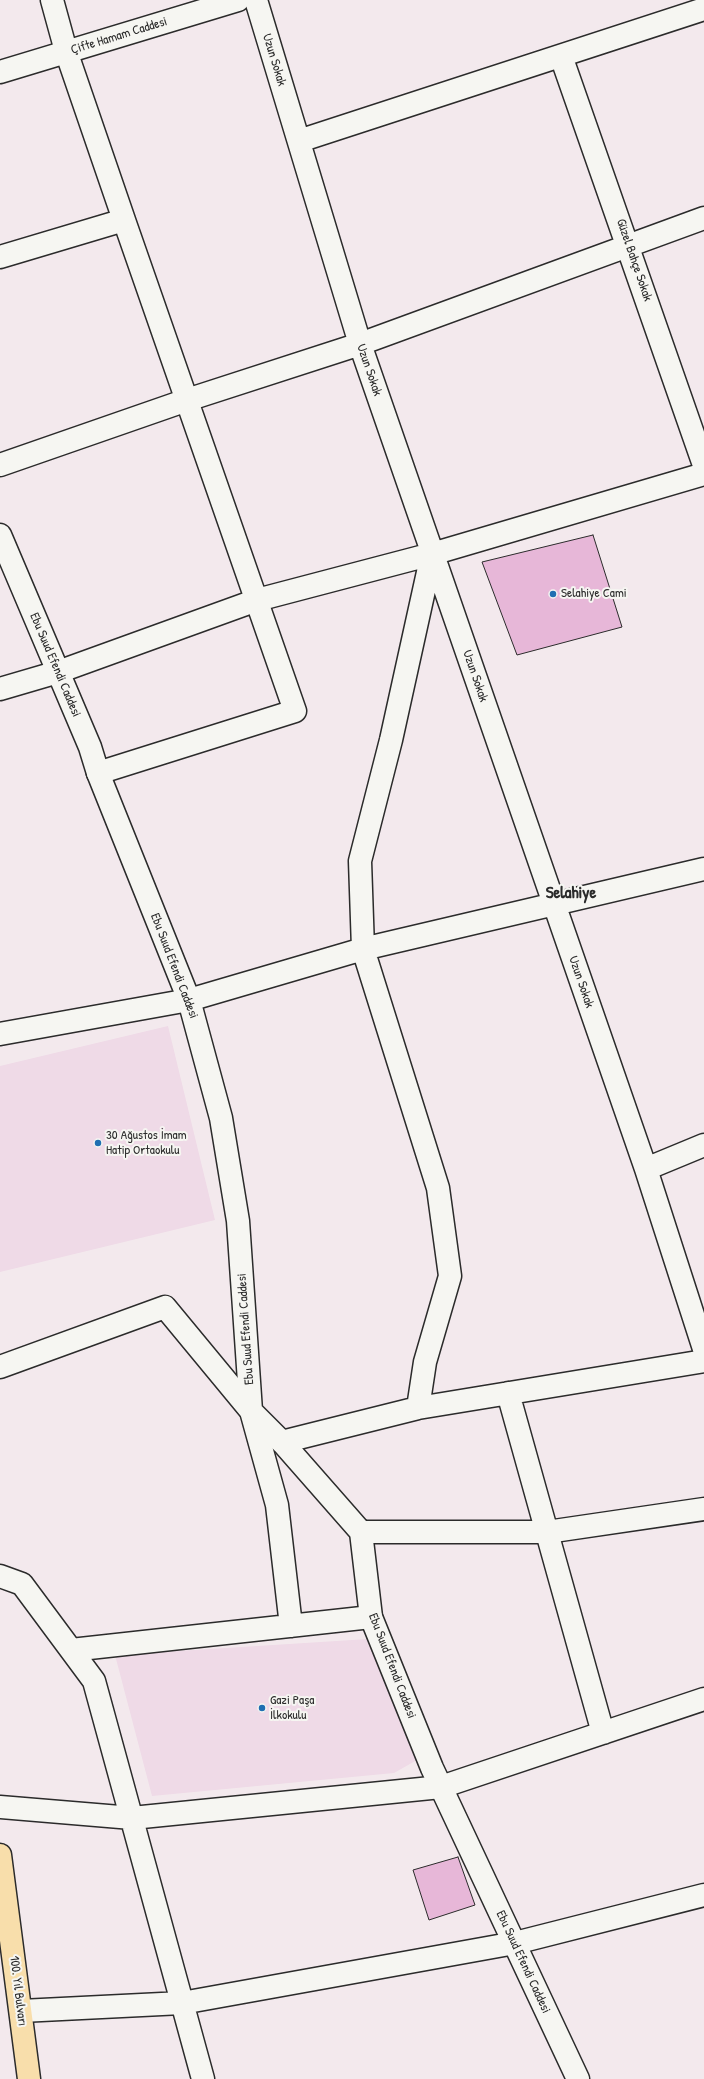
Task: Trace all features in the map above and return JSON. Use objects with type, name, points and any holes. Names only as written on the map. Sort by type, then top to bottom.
[{"type":"main road","name":"100. Yıl Bulvarı","points":[[0,1855],[29,2079]]},
{"type":"street","points":[[52,0],[66,52],[295,711],[98,773]]},
{"type":"street","name":"Çifte Hamam Caddesi","points":[[0,72],[238,0]]},
{"type":"street","name":"Uzun Sokak","points":[[256,0],[360,344],[646,1168],[704,1349]]},
{"type":"street","points":[[299,141],[704,10]]},
{"type":"street","name":"Güzel Bahçe Sokak","points":[[561,56],[629,246],[704,465]]},
{"type":"street","points":[[0,465],[187,400],[360,344],[704,218]]},
{"type":"street","points":[[0,257],[124,220]]},
{"type":"street","points":[[0,689],[58,672],[257,600],[432,554],[704,474]]},
{"type":"street","name":"Ebu Suud Efendi Caddesi","points":[[0,535],[90,747],[98,773],[189,1000],[221,1118],[238,1221],[251,1411]]},
{"type":"street","points":[[418,1408],[425,1362],[450,1276],[438,1188],[363,949],[360,861],[391,740],[432,554]]},
{"type":"street","points":[[0,1034],[189,1000],[363,949],[704,869]]},
{"type":"street","points":[[646,1168],[704,1145]]},
{"type":"street","points":[[0,1367],[165,1307],[251,1411],[282,1442],[361,1532],[547,1532],[704,1509]]},
{"type":"street","points":[[282,1442],[418,1408],[704,1361]]},
{"type":"street","points":[[508,1393],[603,1733]]},
{"type":"street","points":[[251,1411],[277,1505],[291,1626]]},
{"type":"street","name":"Ebu Suud Efendi Caddesi","points":[[361,1532],[371,1617],[441,1787],[578,2079]]},
{"type":"street","points":[[0,1576],[22,1584],[94,1681],[203,2079]]},
{"type":"street","points":[[71,1650],[371,1617]]},
{"type":"street","points":[[0,1807],[132,1818],[441,1787],[704,1699]]},
{"type":"street","points":[[21,2011],[182,2002],[514,1943],[704,1894]]},
{"type":"shaded area","name":"30 Ağustos İmam Hatip Ortaokulu","points":[[168,1026],[215,1220],[0,1272],[0,1066]]},
{"type":"shaded area","name":"Gazi Paşa İlkokulu","points":[[368,1639],[417,1760],[394,1773],[152,1796],[115,1655]]},
{"type":"building","name":"Selahiye Cami","points":[[593,535],[622,627],[517,655],[482,562]]},
{"type":"building","points":[[458,1857],[475,1905],[429,1920],[413,1870]]},
{"type":"place","name":"Selahiye Cami","points":[[553,594]]},
{"type":"place","name":"30 Ağustos İmam Hatip Ortaokulu","points":[[98,1143]]},
{"type":"place","name":"Gazi Paşa İlkokulu","points":[[262,1708]]},
{"type":"district","name":"Selahiye","points":[[571,893]]}]
